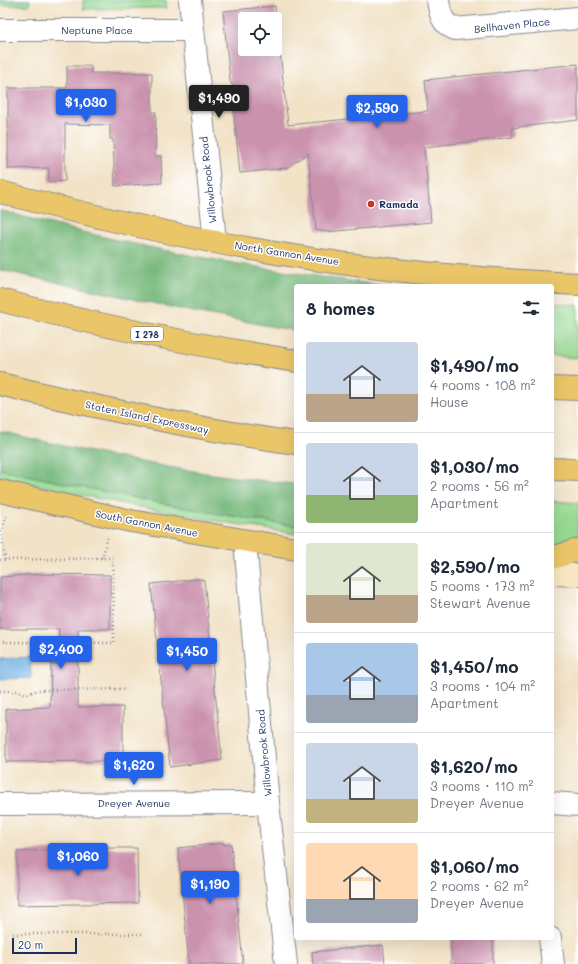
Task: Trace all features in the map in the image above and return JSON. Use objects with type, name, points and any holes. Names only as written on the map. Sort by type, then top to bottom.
[{"type":"main road","name":"North Gannon Avenue","points":[[0,192],[105,219],[215,242],[377,268],[444,275],[578,284]]},
{"type":"main road","name":"I 278","points":[[0,300],[78,320],[194,344],[294,361]]},
{"type":"main road","name":"Staten Island Expressway","points":[[0,384],[100,408],[211,430],[294,443]]},
{"type":"main road","points":[[554,388],[578,389]]},
{"type":"main road","points":[[554,469],[578,470]]},
{"type":"main road","name":"South Gannon Avenue","points":[[0,492],[131,521],[294,549]]},
{"type":"main road","points":[[554,557],[578,550]]},
{"type":"main road","points":[[554,574],[578,575]]},
{"type":"street","name":"Willowbrook Road","points":[[190,0],[215,242]]},
{"type":"street","name":"Bellhaven Place","points":[[438,0],[442,17],[447,26],[456,29],[578,18]]},
{"type":"street","name":"Neptune Place","points":[[0,30],[193,30]]},
{"type":"street","name":"Willowbrook Road","points":[[245,541],[268,802],[286,964]]},
{"type":"street","name":"Dreyer Avenue","points":[[0,804],[268,802]]},
{"type":"street","points":[[554,803],[578,804]]},
{"type":"street","points":[[550,940],[553,964]]},
{"type":"path","points":[[5,560],[1,532],[8,514]]},
{"type":"path","points":[[102,558],[108,537]]},
{"type":"path","points":[[0,560],[113,558],[114,643],[0,642]]},
{"type":"path","points":[[0,691],[18,691],[27,694],[38,690],[126,689]]},
{"type":"path","points":[[13,934],[144,934]]},
{"type":"green space","points":[[0,0],[30,0],[29,5],[0,5]]},
{"type":"green space","points":[[83,0],[166,0],[167,8],[83,9]]},
{"type":"green space","points":[[0,210],[95,235],[192,256],[373,284],[294,284],[294,331],[189,311],[0,270]]},
{"type":"green space","points":[[554,303],[578,305],[578,358],[554,356]]},
{"type":"green space","points":[[0,431],[110,456],[184,470],[294,484],[294,526],[147,500],[0,469]]},
{"type":"green space","points":[[0,469],[147,500],[294,526],[294,534],[111,501],[0,476]]},
{"type":"green space","points":[[554,501],[578,503],[578,540],[554,544]]},
{"type":"water","points":[[30,657],[31,678],[0,679],[0,659]]},
{"type":"building","points":[[275,6],[276,12],[238,12],[238,56],[280,56],[288,125],[428,111],[425,80],[578,64],[578,120],[512,128],[513,137],[424,147],[431,222],[327,232],[316,230],[308,153],[287,168],[240,173],[233,105],[237,93],[230,81],[223,11]]},
{"type":"building","points":[[67,66],[91,66],[91,73],[152,73],[152,112],[156,112],[155,156],[161,156],[162,183],[115,186],[113,139],[110,139],[110,125],[65,124],[65,181],[49,182],[49,168],[8,169],[8,88],[67,88]]},
{"type":"building","points":[[39,574],[110,575],[110,629],[78,629],[78,707],[123,707],[123,761],[6,762],[6,709],[50,707],[51,664],[58,664],[59,629],[0,629],[0,577]]},
{"type":"building","points":[[198,579],[204,580],[222,760],[170,767],[151,584]]},
{"type":"building","points":[[224,843],[224,845],[231,844],[243,964],[189,964],[178,848]]},
{"type":"building","points":[[75,848],[137,848],[138,903],[17,905],[17,852]]},
{"type":"building","points":[[451,940],[493,940],[493,964],[451,964]]},
{"type":"building","points":[[383,945],[385,964],[313,964],[312,952]]},
{"type":"place","name":"Ramada","points":[[371,204]]}]
